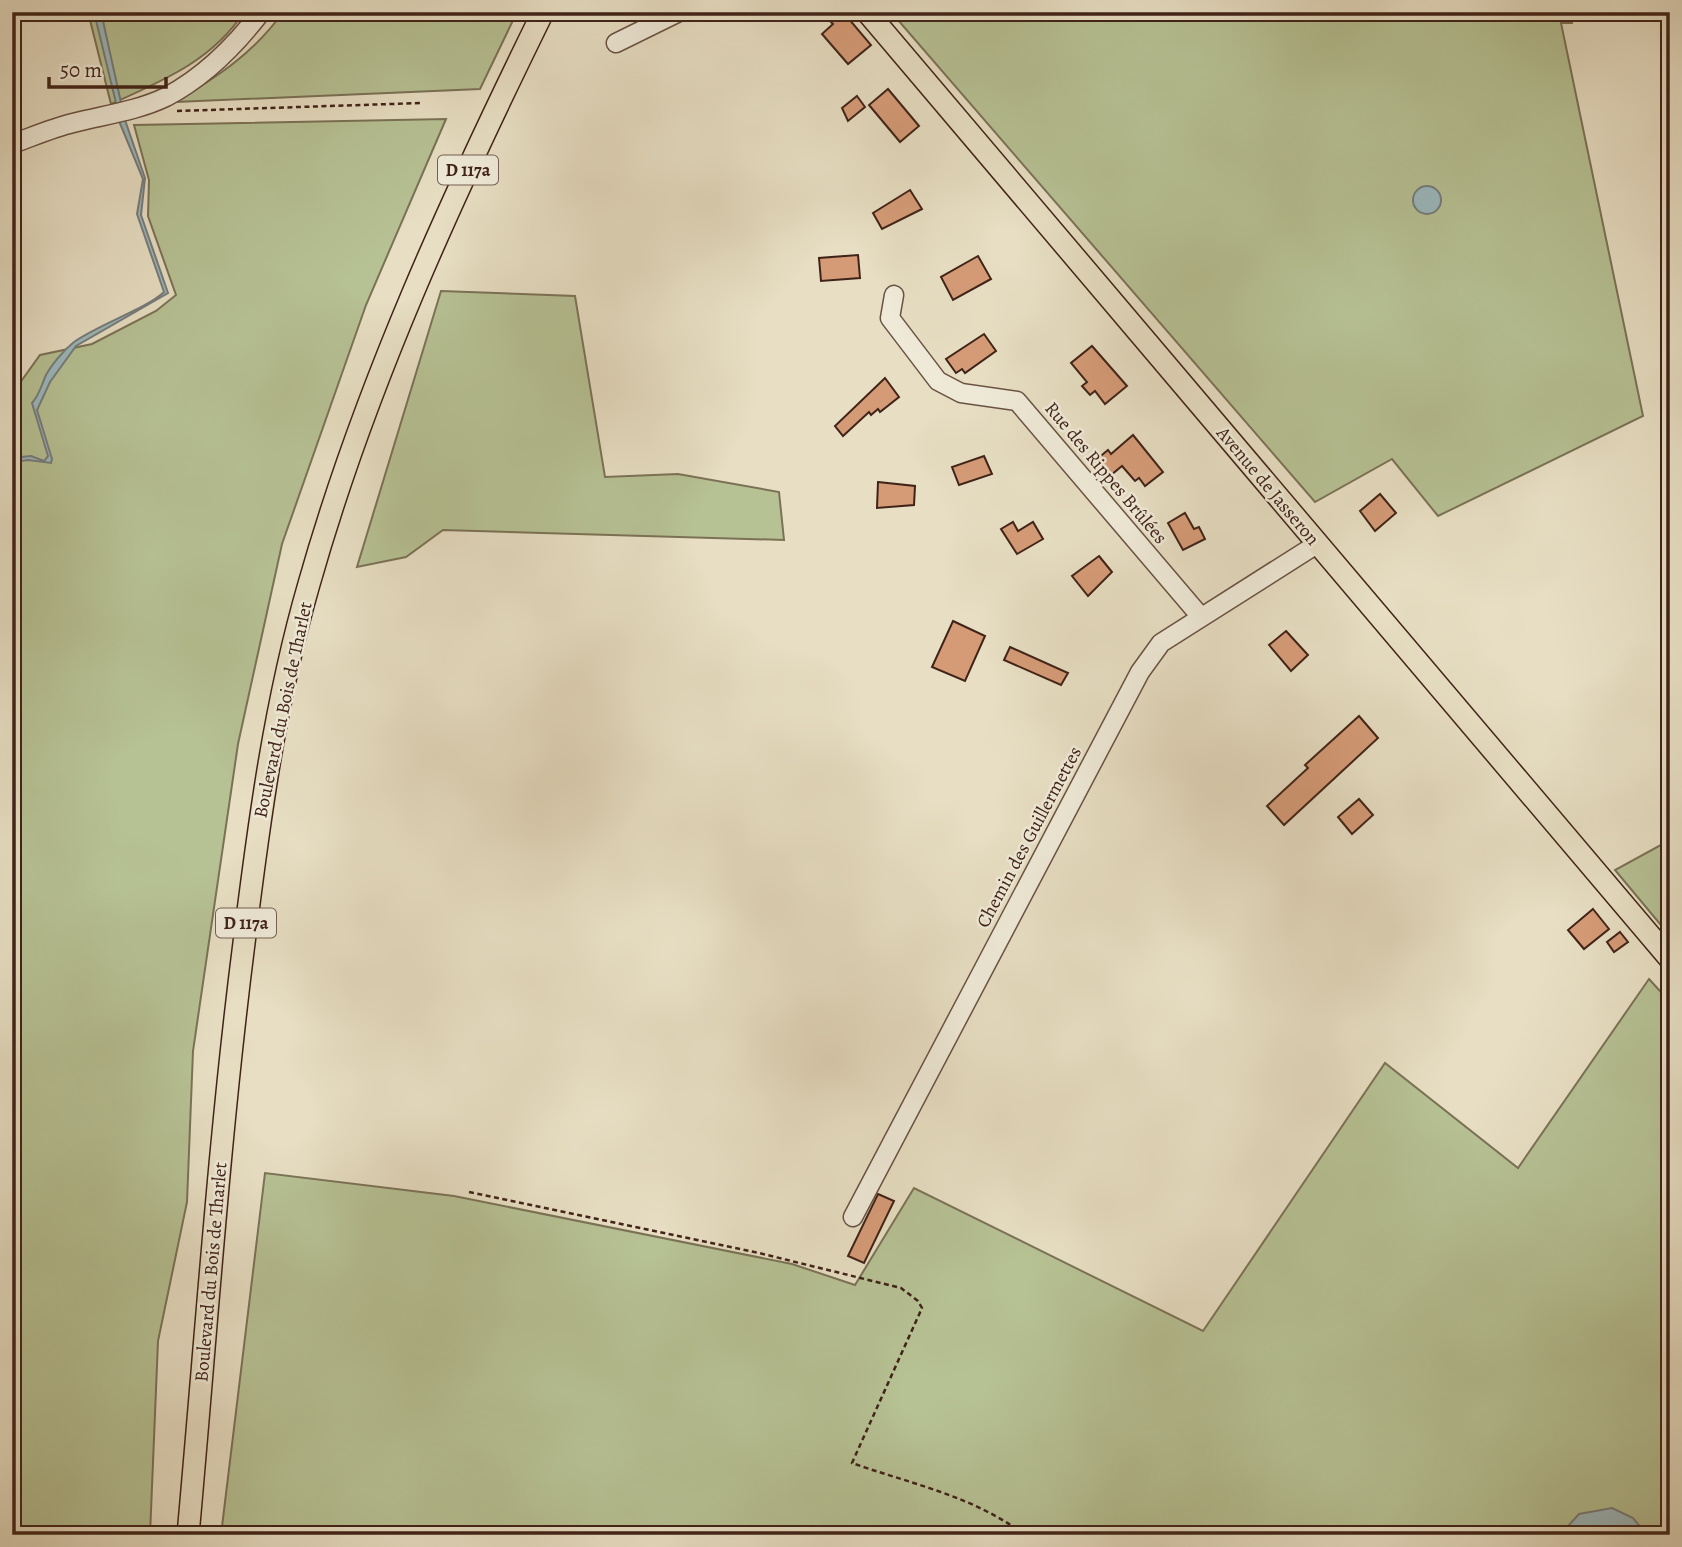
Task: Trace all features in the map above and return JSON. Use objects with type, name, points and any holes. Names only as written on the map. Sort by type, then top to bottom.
[{"type":"main road","name":"Boulevard du Bois de Tharlet","points":[[188,1535],[229,1060],[274,734],[305,599],[335,502],[397,328],[542,12]]},
{"type":"main road","name":"Avenue de Jasseron","points":[[867,12],[1670,959]]},
{"type":"street","points":[[12,144],[160,99],[207,71],[245,34],[261,12]]},
{"type":"street","points":[[617,43],[679,12]]},
{"type":"street","name":"Rue des Rippes Brûlées","points":[[894,295],[890,318],[938,381],[961,393],[1017,401],[1201,617]]},
{"type":"street","name":"Chemin des Guillermettes","points":[[853,1217],[1140,672],[1161,643],[1317,544]]},
{"type":"path","points":[[160,99],[170,111],[422,103]]},
{"type":"path","points":[[469,1192],[759,1253],[901,1289],[918,1301],[922,1308],[852,1463],[966,1503],[1011,1524],[1024,1535]]},
{"type":"green space","points":[[88,12],[244,12],[217,44],[201,57],[167,78],[111,104]]},
{"type":"green space","points":[[283,12],[517,12],[480,89],[175,102],[234,63],[260,40]]},
{"type":"green space","points":[[891,12],[1572,12],[1572,23],[1561,23],[1643,416],[1438,516],[1392,459],[1315,502]]},
{"type":"green space","points":[[446,119],[366,305],[282,544],[238,744],[193,1051],[187,1202],[158,1341],[150,1535],[12,1535],[12,394],[40,355],[92,344],[156,311],[176,295],[148,216],[149,180],[134,125]]},
{"type":"green space","points":[[441,291],[575,296],[605,477],[678,474],[779,492],[784,540],[443,530],[406,557],[357,567]]},
{"type":"green space","points":[[1670,840],[1670,936],[1615,870]]},
{"type":"green space","points":[[1649,979],[1670,1002],[1670,1535],[221,1535],[265,1173],[454,1196],[792,1264],[855,1285],[914,1188],[1203,1331],[1385,1063],[1518,1168]]},
{"type":"water","points":[[94,12],[101,12],[122,107],[117,107]]},
{"type":"water","points":[[125,120],[145,178],[141,215],[168,293],[76,346],[50,382],[37,410],[51,463],[28,460],[12,462],[12,458],[31,456],[44,461],[48,456],[32,403],[46,375],[62,353],[84,335],[164,292],[137,214],[143,179],[119,121]]},
{"type":"water","points":[[1427,186],[1437,190],[1441,200],[1437,210],[1427,214],[1417,210],[1413,200],[1417,190]]},
{"type":"water","points":[[1612,1508],[1633,1518],[1647,1535],[1560,1535],[1579,1514]]},
{"type":"building","points":[[838,12],[843,12],[871,45],[848,64],[822,34],[833,24],[829,20]]},
{"type":"building","points":[[888,89],[919,126],[900,142],[869,105]]},
{"type":"building","points":[[857,96],[865,107],[848,121],[842,108]]},
{"type":"building","points":[[910,190],[922,209],[882,229],[873,213]]},
{"type":"building","points":[[858,255],[860,278],[821,281],[819,258]]},
{"type":"building","points":[[978,256],[991,279],[953,300],[941,277]]},
{"type":"building","points":[[984,334],[996,351],[965,373],[962,369],[956,373],[946,359]]},
{"type":"building","points":[[1092,346],[1127,386],[1105,404],[1095,391],[1090,395],[1082,386],[1087,382],[1071,363]]},
{"type":"building","points":[[885,378],[899,397],[880,412],[878,409],[871,415],[869,412],[843,436],[835,426]]},
{"type":"building","points":[[1133,435],[1163,472],[1145,486],[1139,478],[1135,481],[1122,466],[1105,480],[1091,464],[1108,450],[1111,454]]},
{"type":"building","points":[[984,456],[992,474],[959,485],[952,467]]},
{"type":"building","points":[[878,482],[915,486],[914,505],[877,508]]},
{"type":"building","points":[[1380,494],[1396,513],[1375,531],[1360,511]]},
{"type":"building","points":[[1185,513],[1194,529],[1199,527],[1205,539],[1183,550],[1168,523]]},
{"type":"building","points":[[1013,522],[1018,531],[1033,522],[1043,539],[1017,554],[1001,529]]},
{"type":"building","points":[[1099,556],[1112,572],[1088,596],[1072,576]]},
{"type":"building","points":[[953,621],[985,636],[965,681],[932,667]]},
{"type":"building","points":[[1286,631],[1308,655],[1291,671],[1269,645]]},
{"type":"building","points":[[1010,647],[1068,673],[1061,685],[1004,660]]},
{"type":"building","points":[[1359,716],[1378,738],[1284,825],[1267,806],[1308,768],[1305,765]]},
{"type":"building","points":[[1359,799],[1373,815],[1352,834],[1338,817]]},
{"type":"building","points":[[1593,909],[1609,929],[1584,949],[1568,930]]},
{"type":"building","points":[[1620,932],[1628,942],[1614,952],[1607,942]]},
{"type":"building","points":[[878,1194],[894,1201],[864,1263],[848,1256]]}]
